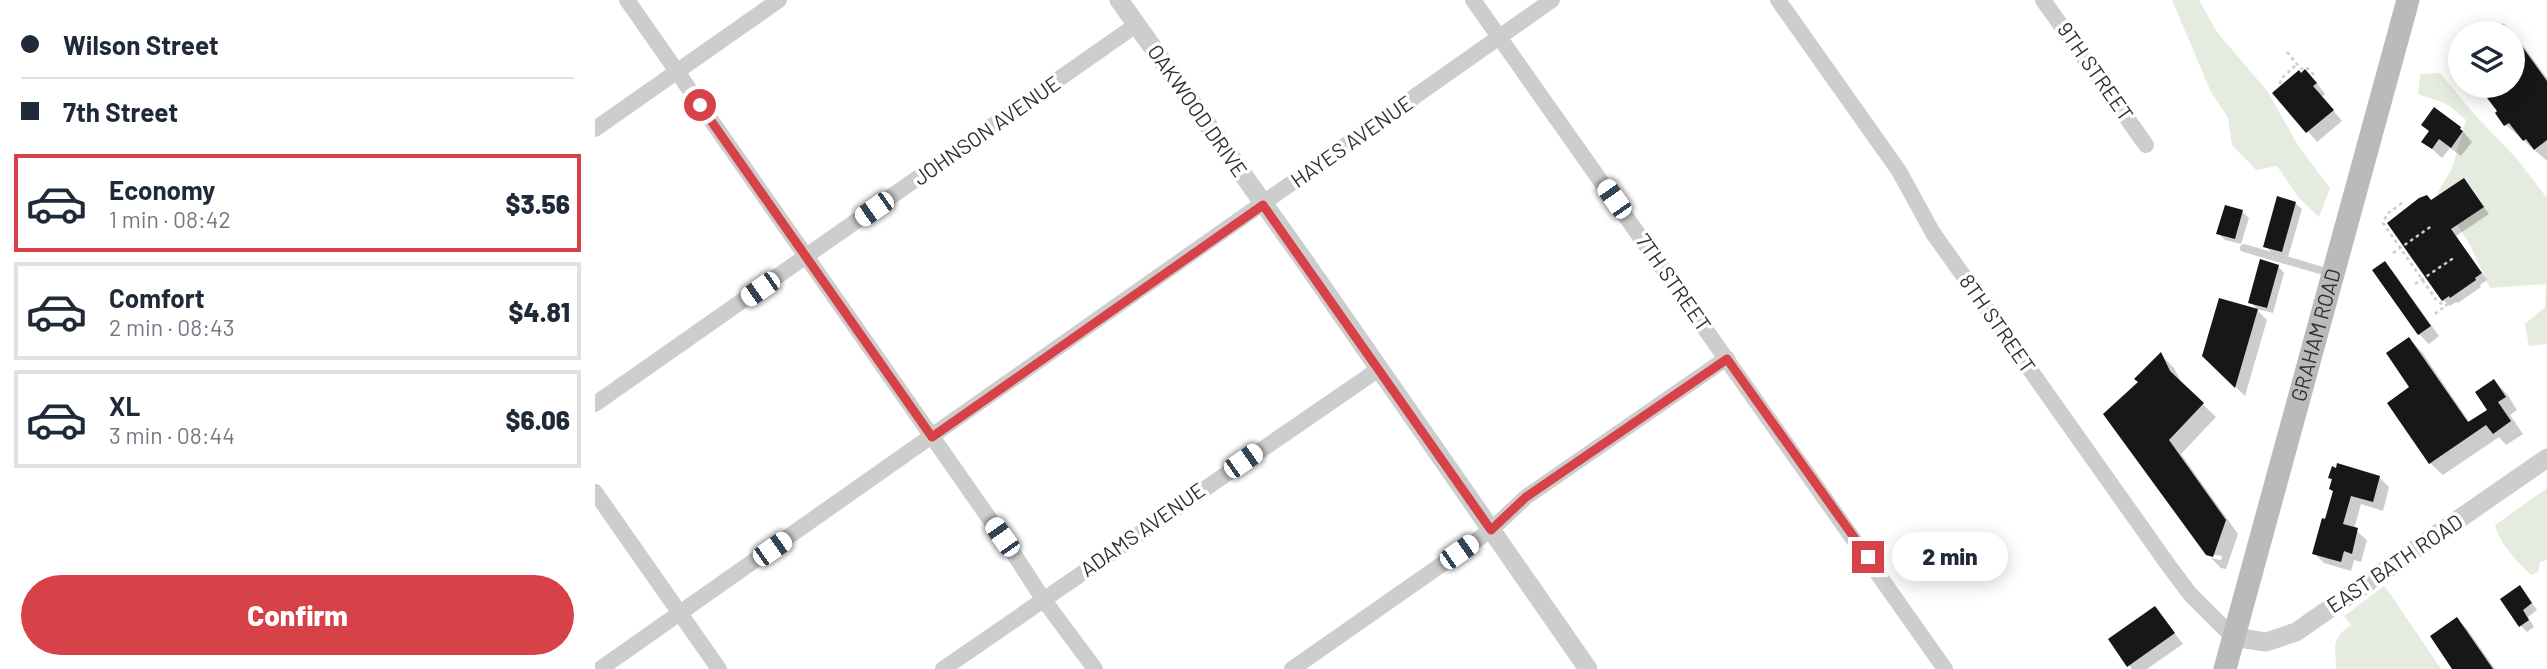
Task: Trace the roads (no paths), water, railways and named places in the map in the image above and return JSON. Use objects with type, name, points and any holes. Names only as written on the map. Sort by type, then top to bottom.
[{"type":"main road","name":"GRAHAM ROAD","points":[[2225,669],[2333,274],[2403,4]]},
{"type":"street","points":[[627,0],[1043,599],[1095,669]]},
{"type":"street","points":[[595,129],[779,0]]},
{"type":"street","name":"OAKWOOD DRIVE","points":[[1119,0],[1588,669]]},
{"type":"street","name":"7TH STREET","points":[[1473,0],[1945,669]]},
{"type":"street","name":"HAYES AVENUE","points":[[600,669],[1552,0]]},
{"type":"street","name":"8TH STREET","points":[[1778,0],[1899,171],[1933,233],[2169,566],[2189,594],[2233,637]]},
{"type":"street","name":"9TH STREET","points":[[2043,0],[2146,145]]},
{"type":"street","name":"JOHNSON AVENUE","points":[[595,404],[1136,25]]},
{"type":"street","points":[[1292,669],[1491,530],[1526,497],[1727,359]]},
{"type":"street","name":"ADAMS AVENUE","points":[[943,669],[1379,369]]},
{"type":"street","name":"EAST BATH ROAD","points":[[2233,637],[2266,642],[2296,632],[2547,458]]},
{"type":"street","points":[[595,492],[719,669]]},
{"type":"lane","points":[[2243,248],[2333,274]]}]
